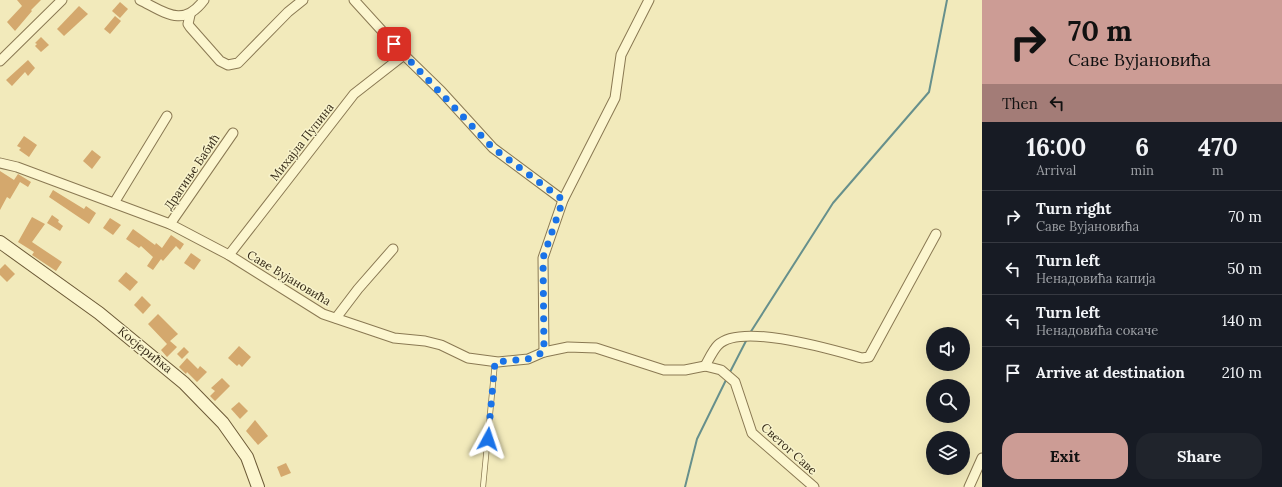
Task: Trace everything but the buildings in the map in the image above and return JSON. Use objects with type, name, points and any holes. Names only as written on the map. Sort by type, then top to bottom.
[{"type":"street","points":[[140,0],[174,15],[182,17],[190,15]]},
{"type":"street","points":[[204,0],[190,15],[188,24],[220,61],[225,64],[232,65],[242,59],[288,12],[303,0]]},
{"type":"street","points":[[354,0],[404,56],[441,91],[493,148],[563,200]]},
{"type":"street","points":[[544,352],[543,258],[563,200],[615,98],[621,55],[649,0]]},
{"type":"street","points":[[0,61],[57,2]]},
{"type":"street","name":"Михајла Пупина","points":[[229,255],[354,94],[404,56]]},
{"type":"street","points":[[114,203],[167,116]]},
{"type":"street","name":"Драгиње Бабић","points":[[170,224],[233,133]]},
{"type":"street","name":"Саве Вујановића","points":[[0,163],[17,167],[170,224],[229,255],[323,314],[394,338],[425,341],[440,345],[468,358],[495,362],[528,359],[544,352],[568,347],[596,348],[664,370],[685,370],[705,366],[721,370],[734,382]]},
{"type":"street","points":[[705,366],[718,344],[732,337],[742,336],[757,336],[805,344],[862,358],[869,357],[936,234]]},
{"type":"street","name":"Косјерићка","points":[[0,242],[99,313],[184,383],[223,423],[247,457],[258,487]]},
{"type":"street","points":[[336,318],[358,289],[393,249]]},
{"type":"street","name":"Светог Саве","points":[[734,382],[752,433],[814,487]]},
{"type":"street","points":[[969,487],[982,458]]},
{"type":"lane","points":[[483,487],[495,362]]},
{"type":"waterway","points":[[750,333],[833,203],[929,92],[947,0]]},
{"type":"waterway","points":[[729,374],[747,339]]},
{"type":"waterway","points":[[685,487],[697,439],[727,378]]},
{"type":"route","points":[[394,44],[404,56],[441,91],[493,148],[563,200],[543,258],[544,352],[528,359],[495,362],[488,439]]}]
